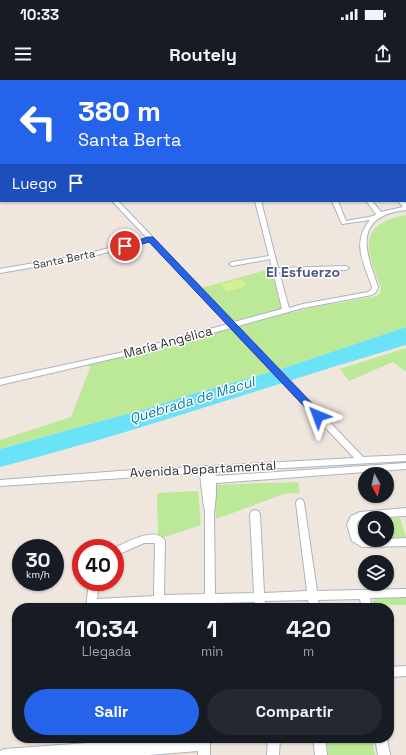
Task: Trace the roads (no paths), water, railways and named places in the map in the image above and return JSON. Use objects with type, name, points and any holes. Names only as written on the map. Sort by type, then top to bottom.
[{"type":"street","points":[[116,202],[286,383],[362,461]]},
{"type":"street","points":[[258,202],[286,310]]},
{"type":"street","points":[[335,202],[344,223],[406,208]]},
{"type":"street","points":[[370,202],[378,216]]},
{"type":"street","name":"María Angélica","points":[[0,382],[137,351],[319,302],[365,296],[374,291],[375,287],[365,259],[363,245],[367,230],[378,216]]},
{"type":"street","name":"Santa Berta","points":[[0,271],[86,256],[151,239]]},
{"type":"street","points":[[232,264],[272,257]]},
{"type":"street","points":[[276,270],[346,268]]},
{"type":"street","name":"Avenida Departamental","points":[[0,483],[112,474],[406,458]]},
{"type":"street","name":"Avenida Departamental","points":[[208,480],[406,466]]},
{"type":"street","points":[[208,469],[208,480],[205,493],[209,514],[210,603],[260,603],[312,596],[406,593]]},
{"type":"street","points":[[300,503],[313,603]]},
{"type":"street","points":[[406,513],[360,516],[352,522],[355,538],[362,544],[406,542]]},
{"type":"street","points":[[255,514],[260,603]]},
{"type":"street","points":[[124,548],[146,539],[155,538],[160,541],[159,603]]},
{"type":"street","points":[[91,603],[93,591]]},
{"type":"street","points":[[364,595],[366,603]]},
{"type":"street","points":[[394,672],[406,671]]},
{"type":"street","points":[[273,755],[274,743]]},
{"type":"street","points":[[320,743],[321,755]]},
{"type":"street","points":[[382,743],[384,755]]},
{"type":"street","points":[[4,755],[79,752],[149,752],[204,746]]},
{"type":"water","name":"Quebrada de Macul","points":[[406,327],[406,345],[153,424],[0,467],[0,449],[149,408],[192,394],[281,369]]},
{"type":"district","name":"El Esfuerzo","points":[[303,272]]}]
